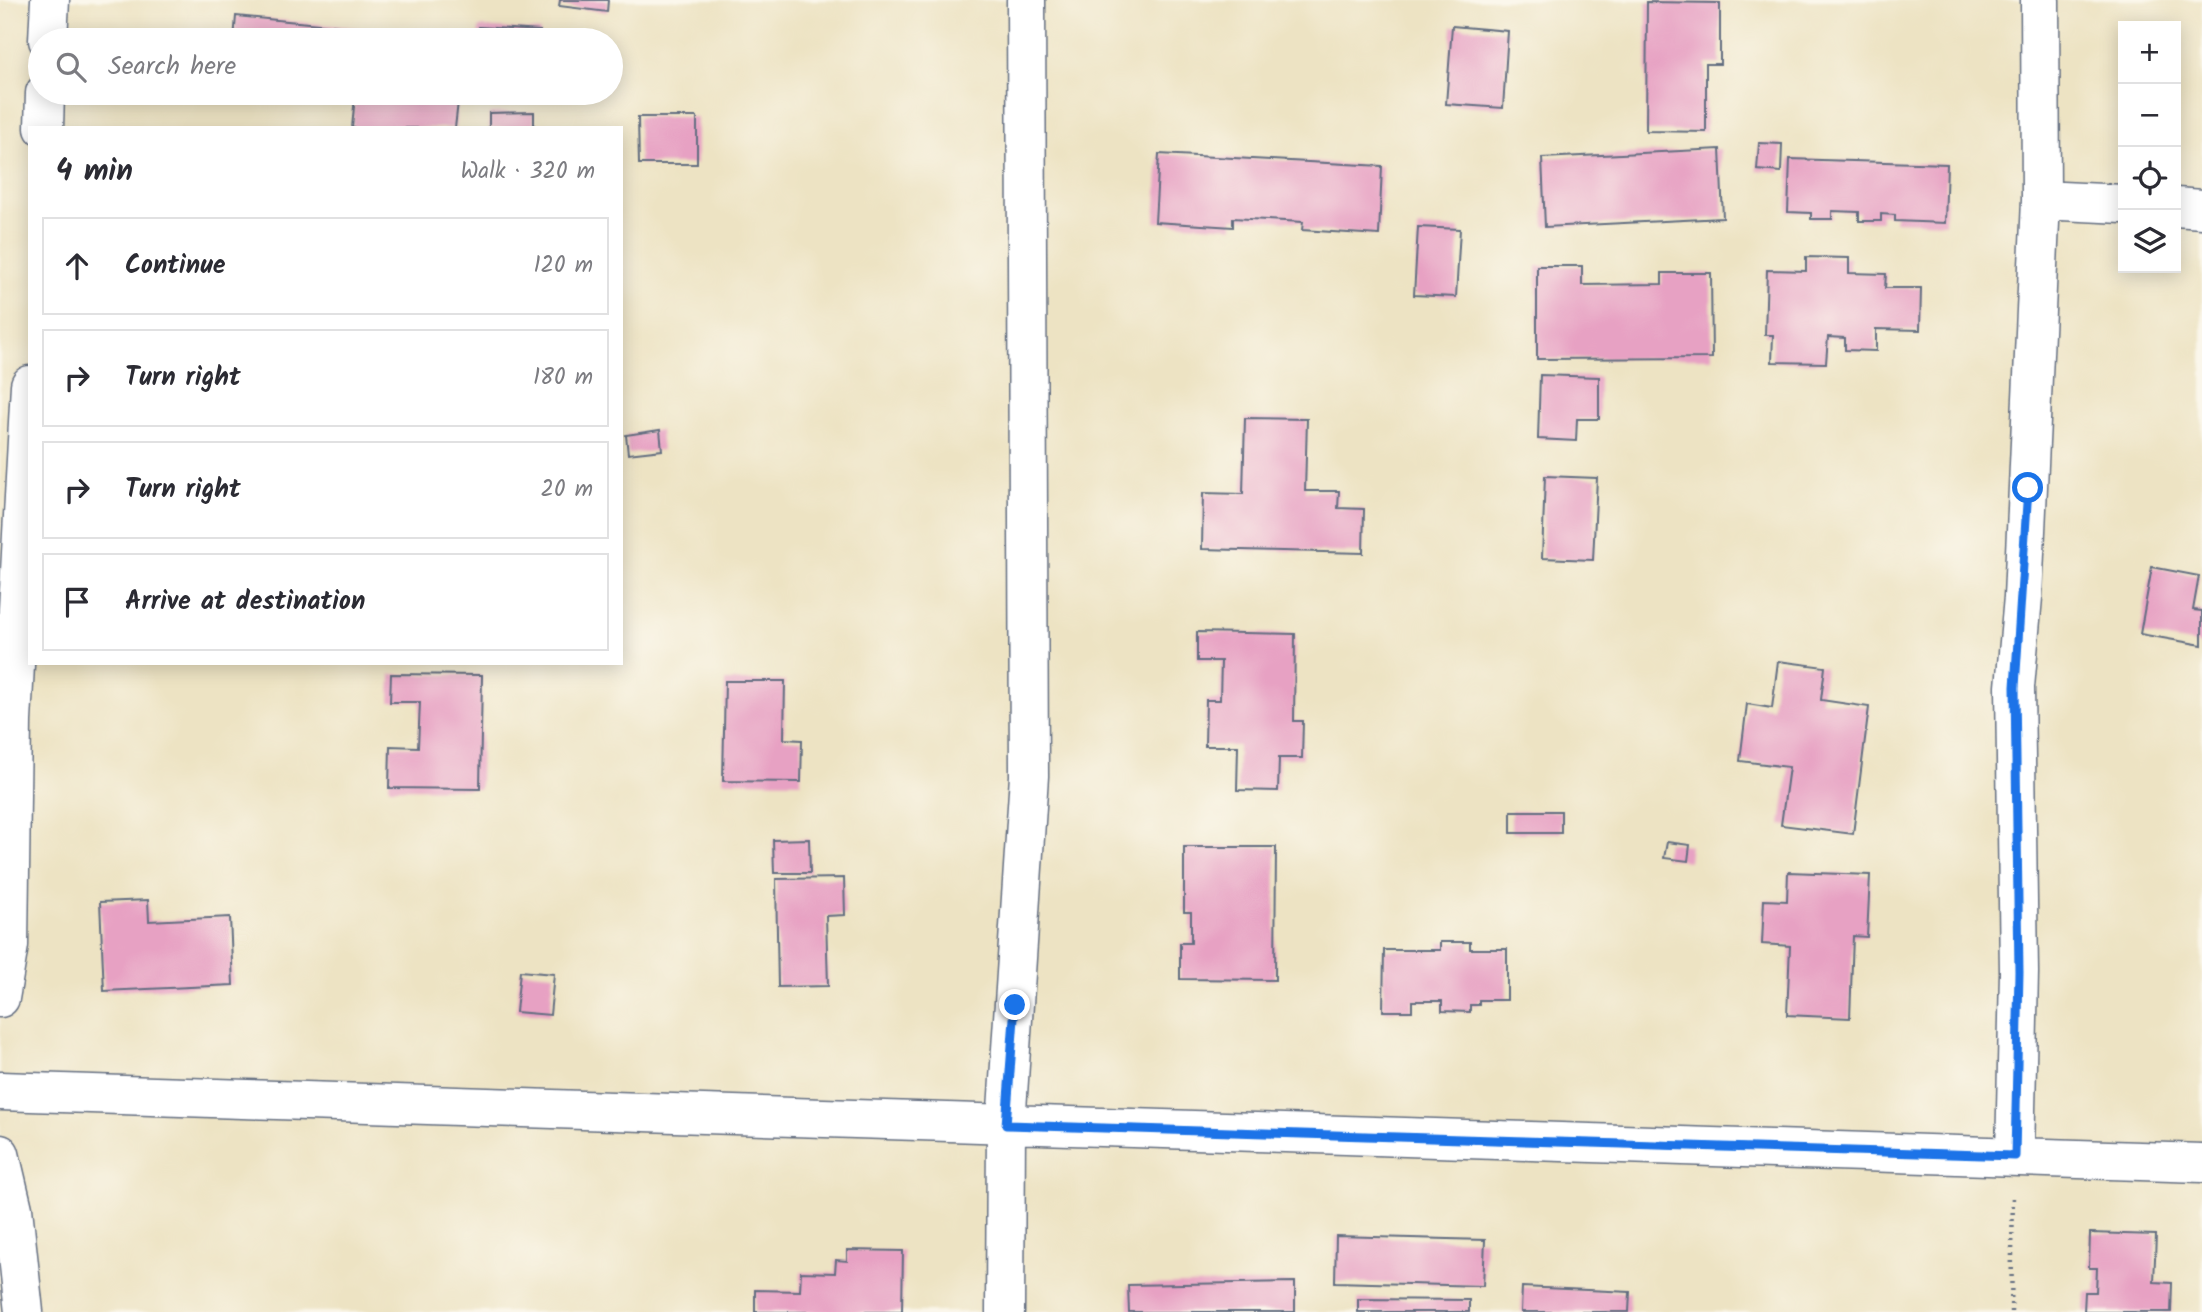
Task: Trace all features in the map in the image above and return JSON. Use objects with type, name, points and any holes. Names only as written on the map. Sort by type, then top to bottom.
[{"type":"street","points":[[49,28],[50,0]]},
{"type":"street","points":[[1005,1312],[1006,1125],[1030,776],[1026,0]]},
{"type":"street","points":[[2015,1156],[2019,972],[2015,687],[2023,597],[2041,200],[2040,0]]},
{"type":"street","points":[[44,126],[45,105]]},
{"type":"street","points":[[2041,200],[2118,204]]},
{"type":"street","points":[[2181,207],[2202,209]]},
{"type":"street","points":[[0,998],[9,945],[19,404]]},
{"type":"street","points":[[0,1091],[2202,1163]]},
{"type":"street","points":[[0,1154],[13,1209],[24,1312]]},
{"type":"path","points":[[2011,1312],[2015,1156]]},
{"type":"building","points":[[560,0],[608,0],[607,12],[559,6]]},
{"type":"building","points":[[1647,2],[1720,3],[1720,64],[1706,64],[1706,132],[1646,131]]},
{"type":"building","points":[[236,16],[360,28],[235,28]]},
{"type":"building","points":[[1452,26],[1508,31],[1503,108],[1446,104]]},
{"type":"building","points":[[354,105],[458,105],[455,126],[352,126]]},
{"type":"building","points":[[534,112],[534,126],[489,126],[489,113]]},
{"type":"building","points":[[638,117],[697,117],[697,164],[639,164]]},
{"type":"building","points":[[1759,143],[1782,144],[1781,172],[1757,170]]},
{"type":"building","points":[[1720,149],[1723,218],[1545,227],[1542,158]]},
{"type":"building","points":[[1159,154],[1382,166],[1379,235],[1302,230],[1303,222],[1233,218],[1233,227],[1155,222]]},
{"type":"building","points":[[1790,159],[1947,164],[1945,223],[1895,221],[1895,215],[1881,214],[1881,221],[1859,221],[1859,212],[1832,211],[1832,219],[1811,219],[1811,213],[1788,212]]},
{"type":"building","points":[[1418,227],[1460,229],[1456,297],[1414,295]]},
{"type":"building","points":[[1806,257],[1849,258],[1849,273],[1886,274],[1885,288],[1921,288],[1920,330],[1876,329],[1876,351],[1845,350],[1845,338],[1828,337],[1826,363],[1772,362],[1773,335],[1765,335],[1767,270],[1806,271]]},
{"type":"building","points":[[1537,266],[1582,266],[1582,285],[1662,284],[1662,273],[1711,273],[1712,358],[1537,359]]},
{"type":"building","points":[[1540,375],[1599,377],[1599,419],[1577,419],[1576,441],[1538,439]]},
{"type":"building","points":[[1245,418],[1307,419],[1305,491],[1339,491],[1338,508],[1364,509],[1363,553],[1202,549],[1203,493],[1243,494]]},
{"type":"building","points":[[660,430],[662,450],[628,454],[626,435]]},
{"type":"building","points":[[1545,476],[1597,478],[1593,560],[1542,558]]},
{"type":"building","points":[[2152,567],[2199,576],[2193,610],[2202,611],[2202,645],[2140,634]]},
{"type":"building","points":[[1197,632],[1295,634],[1294,721],[1303,721],[1302,758],[1279,758],[1278,791],[1237,790],[1238,746],[1205,746],[1206,700],[1220,700],[1221,661],[1197,661]]},
{"type":"building","points":[[1778,661],[1825,667],[1821,700],[1869,707],[1853,834],[1781,825],[1789,767],[1740,761],[1747,704],[1772,708]]},
{"type":"building","points":[[391,674],[482,675],[480,789],[389,788],[390,746],[418,747],[420,702],[390,702]]},
{"type":"building","points":[[725,681],[785,681],[784,739],[802,740],[801,782],[723,781]]},
{"type":"building","points":[[1511,811],[1561,811],[1561,833],[1511,833]]},
{"type":"building","points":[[809,839],[810,873],[774,873],[773,840]]},
{"type":"building","points":[[1667,842],[1690,845],[1688,861],[1664,858]]},
{"type":"building","points":[[1184,847],[1276,847],[1275,980],[1180,979],[1180,943],[1191,943],[1191,912],[1184,912]]},
{"type":"building","points":[[1788,872],[1870,875],[1867,937],[1853,936],[1850,1018],[1787,1015],[1790,946],[1762,944],[1764,900],[1787,901]]},
{"type":"building","points":[[844,878],[845,915],[826,916],[828,986],[778,987],[776,879]]},
{"type":"building","points":[[148,900],[149,921],[230,917],[233,985],[104,991],[100,902]]},
{"type":"building","points":[[1440,942],[1470,942],[1470,949],[1507,949],[1507,1000],[1479,1000],[1479,1005],[1470,1005],[1470,1012],[1442,1011],[1442,1001],[1412,1001],[1412,1011],[1383,1011],[1384,950],[1440,950]]},
{"type":"building","points":[[520,971],[554,974],[550,1015],[516,1012]]},
{"type":"building","points":[[2090,1233],[2156,1235],[2154,1282],[2172,1283],[2171,1312],[2084,1312],[2085,1292],[2096,1292],[2097,1268],[2089,1268]]},
{"type":"building","points":[[1336,1236],[1485,1240],[1483,1286],[1335,1282]]},
{"type":"building","points":[[847,1250],[903,1251],[902,1312],[755,1312],[755,1290],[800,1291],[801,1272],[835,1273],[836,1260],[847,1261]]},
{"type":"building","points":[[1295,1282],[1295,1312],[1129,1312],[1128,1285]]},
{"type":"building","points":[[1522,1287],[1630,1292],[1629,1312],[1521,1312]]},
{"type":"building","points":[[1358,1299],[1469,1300],[1469,1312],[1358,1312]]},
{"type":"route","points":[[1015,1005],[1006,1125],[2015,1156],[2019,972],[2015,687],[2023,597],[2028,488]]}]
